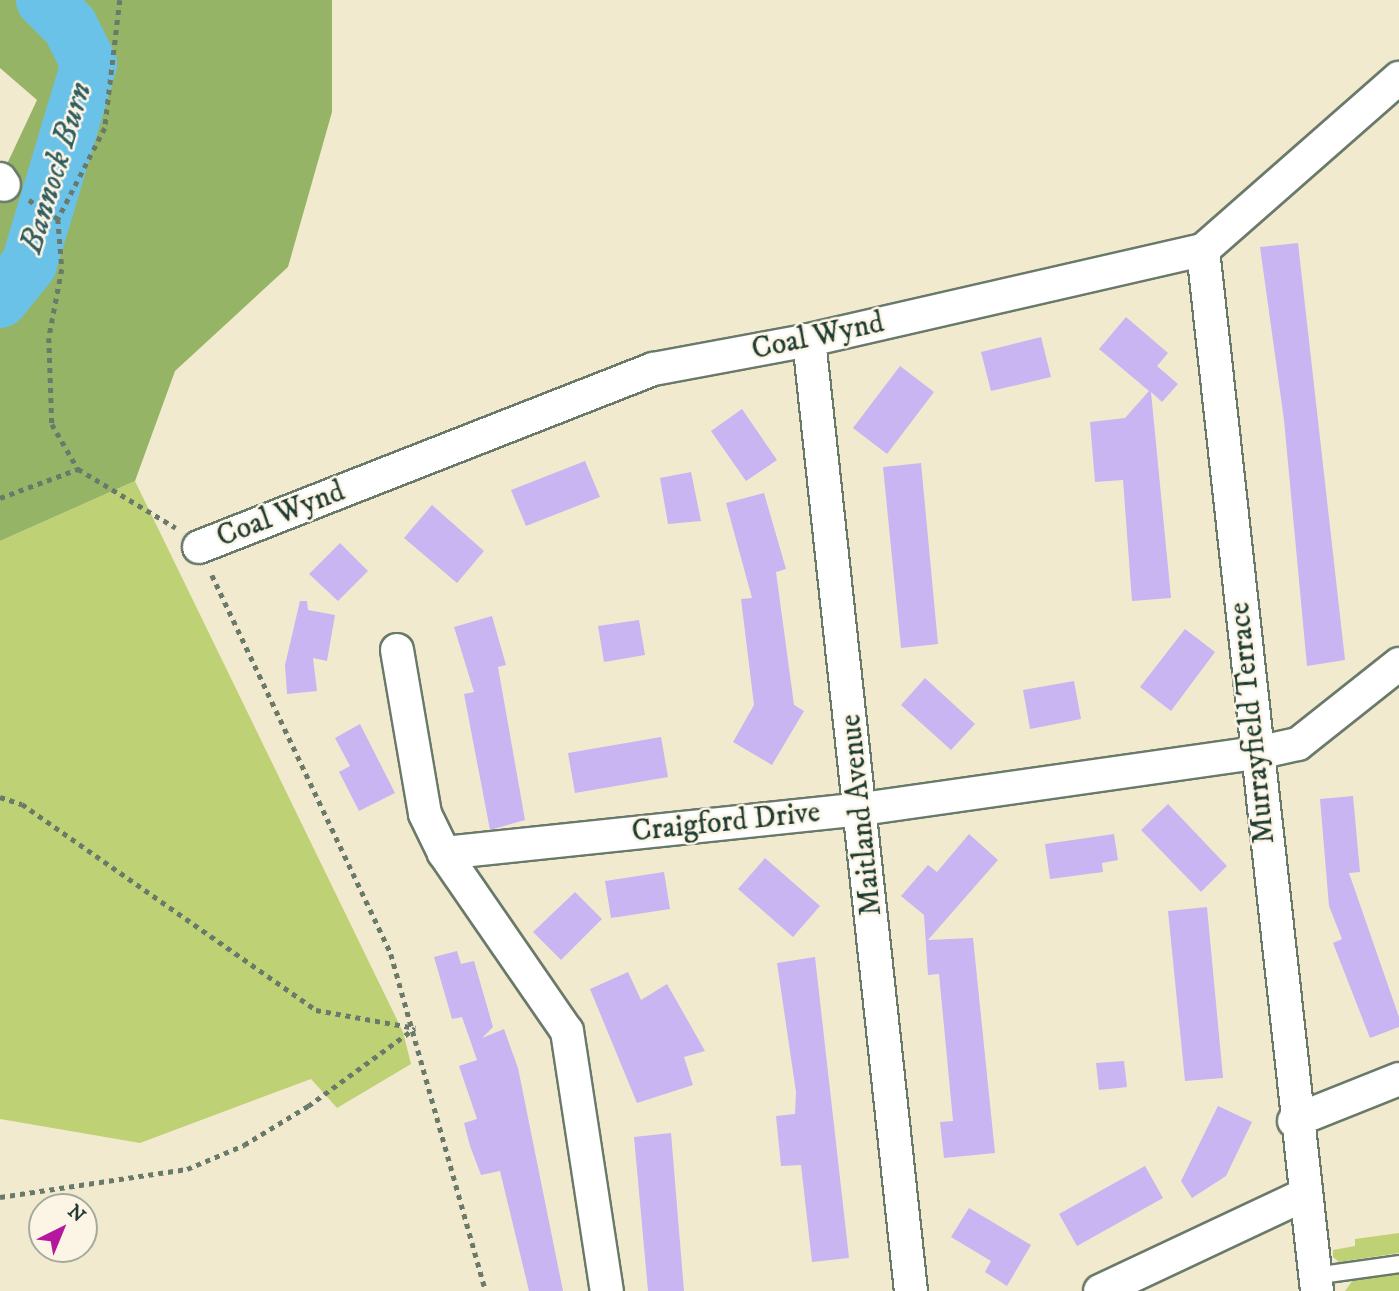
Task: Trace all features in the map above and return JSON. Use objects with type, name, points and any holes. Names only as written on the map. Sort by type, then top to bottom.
[{"type":"street","name":"Coal Wynd","points":[[199,547],[653,369],[809,340],[1203,250],[1399,78]]},
{"type":"street","name":"Murrayfield Terrace","points":[[1203,250],[1294,1121],[1316,1284]]},
{"type":"street","name":"Maitland Avenue","points":[[809,340],[862,809],[911,1291]]},
{"type":"street","points":[[397,650],[425,814],[444,853],[567,1031],[607,1291]]},
{"type":"street","name":"Craigford Drive","points":[[444,853],[862,809],[1257,753],[1298,744],[1398,668]]},
{"type":"street","points":[[1294,1121],[1399,1079]]},
{"type":"street","points":[[1100,1291],[1304,1195]]},
{"type":"lane","points":[[1316,1284],[1399,1264]]},
{"type":"path","points":[[120,0],[105,128],[58,219],[62,269],[49,338],[52,424],[78,469],[165,519],[199,547],[391,954],[415,1028],[485,1291]]},
{"type":"path","points":[[0,498],[78,469]]},
{"type":"path","points":[[0,797],[22,804],[316,1010],[415,1028]]},
{"type":"path","points":[[0,1197],[187,1169],[244,1145],[308,1106],[415,1028]]},
{"type":"green space","points":[[0,0],[332,0],[332,112],[288,267],[175,371],[135,481],[0,541],[0,179],[37,100],[0,68]]},
{"type":"green space","points":[[135,481],[403,1032],[411,1064],[337,1108],[311,1079],[140,1143],[0,1119],[0,541]]},
{"type":"green space","points":[[1399,1233],[1399,1253],[1339,1262],[1333,1257],[1333,1250],[1355,1246],[1355,1239]]},
{"type":"green space","points":[[1399,1272],[1399,1291],[1345,1291],[1355,1277]]},
{"type":"building","points":[[1298,243],[1345,660],[1307,666],[1284,420],[1260,247]]},
{"type":"building","points":[[1126,317],[1168,353],[1157,366],[1178,384],[1162,402],[1151,392],[1171,598],[1132,601],[1123,480],[1095,482],[1090,422],[1125,418],[1149,391],[1099,349]]},
{"type":"building","points":[[1041,337],[1051,377],[991,391],[981,352]]},
{"type":"building","points":[[900,366],[934,392],[887,454],[853,428]]},
{"type":"building","points":[[742,409],[777,460],[746,481],[711,431]]},
{"type":"building","points":[[585,461],[600,497],[526,526],[511,490]]},
{"type":"building","points":[[921,463],[938,644],[901,648],[883,467]]},
{"type":"building","points":[[691,472],[701,521],[668,524],[660,478]]},
{"type":"building","points":[[764,493],[786,569],[776,572],[794,705],[804,711],[772,765],[733,742],[754,705],[741,599],[752,598],[726,503]]},
{"type":"building","points":[[432,505],[484,551],[457,583],[404,538]]},
{"type":"building","points":[[340,543],[368,571],[338,601],[309,574]]},
{"type":"building","points":[[300,601],[307,601],[308,610],[335,615],[327,661],[313,658],[317,691],[287,694],[285,665]]},
{"type":"building","points":[[492,616],[506,665],[498,667],[525,820],[490,830],[464,694],[474,692],[454,627]]},
{"type":"building","points":[[639,620],[645,655],[604,662],[598,626]]},
{"type":"building","points":[[1185,629],[1215,652],[1171,711],[1140,687]]},
{"type":"building","points":[[925,678],[975,724],[951,750],[901,705]]},
{"type":"building","points":[[1074,681],[1081,719],[1030,729],[1023,690]]},
{"type":"building","points":[[360,724],[395,793],[359,811],[339,772],[350,766],[335,738]]},
{"type":"building","points":[[661,737],[668,777],[575,793],[568,753]]},
{"type":"building","points":[[1353,796],[1360,872],[1349,873],[1399,1017],[1399,1027],[1370,1038],[1333,943],[1342,939],[1329,906],[1320,799]]},
{"type":"building","points":[[1168,804],[1227,866],[1201,892],[1141,830]]},
{"type":"building","points":[[969,834],[998,860],[928,940],[973,938],[995,1153],[944,1158],[940,1122],[953,1121],[939,974],[928,975],[924,915],[901,896],[928,865],[937,872]]},
{"type":"building","points":[[1114,834],[1118,860],[1102,863],[1103,872],[1050,879],[1045,844]]},
{"type":"building","points":[[765,858],[820,906],[793,937],[738,889]]},
{"type":"building","points":[[664,872],[670,909],[611,918],[605,881]]},
{"type":"building","points":[[575,892],[602,919],[561,960],[533,932]]},
{"type":"building","points":[[1207,907],[1223,1078],[1185,1081],[1168,911]]},
{"type":"building","points":[[457,951],[461,964],[474,961],[493,1027],[482,1038],[504,1029],[518,1068],[563,1291],[529,1291],[500,1171],[481,1175],[470,1146],[464,1123],[477,1119],[459,1066],[477,1060],[462,1017],[452,1019],[434,957]]},
{"type":"building","points":[[815,957],[849,1258],[812,1262],[801,1165],[781,1166],[776,1116],[795,1114],[796,1092],[777,963]]},
{"type":"building","points":[[628,972],[641,1000],[667,984],[705,1051],[684,1057],[693,1085],[637,1103],[590,989]]},
{"type":"building","points":[[1124,1061],[1127,1087],[1099,1090],[1096,1063]]},
{"type":"building","points":[[1218,1106],[1252,1122],[1226,1176],[1192,1198],[1181,1181]]},
{"type":"building","points":[[671,1133],[684,1291],[648,1291],[634,1137]]},
{"type":"building","points":[[1145,1166],[1163,1198],[1077,1246],[1059,1214]]},
{"type":"building","points":[[969,1208],[1031,1245],[1007,1286],[985,1272],[991,1261],[951,1237]]},
{"type":"waterway","name":"Bannock Burn","points":[[0,300],[29,264],[89,64],[70,26],[44,0]]}]
